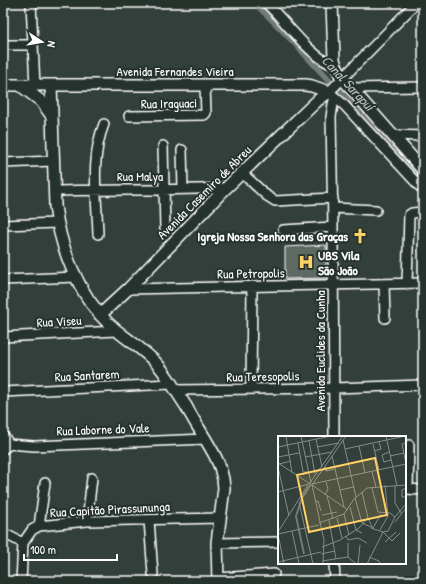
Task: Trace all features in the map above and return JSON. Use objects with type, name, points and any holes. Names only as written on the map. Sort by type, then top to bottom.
[{"type":"main road","points":[[332,3],[333,46],[336,66],[335,88],[350,88],[423,170]]},
{"type":"main road","name":"Avenida Fernandes Vieira","points":[[3,85],[306,85],[320,88],[335,88]]},
{"type":"main road","points":[[51,85],[52,161],[57,223],[76,277],[92,305],[116,330],[154,361],[173,387],[206,439],[220,467],[224,488],[217,543],[218,579]]},
{"type":"main road","points":[[21,86],[41,101],[51,116]]},
{"type":"main road","name":"Avenida Casemiro de Abreu","points":[[100,315],[128,289],[226,188],[318,100],[335,88]]},
{"type":"street","points":[[31,3],[35,86]]},
{"type":"street","points":[[266,3],[317,56],[329,64],[336,66]]},
{"type":"street","points":[[416,3],[335,88],[423,190]]},
{"type":"street","points":[[3,45],[33,45]]},
{"type":"street","name":"Rua Iraguaci","points":[[129,116],[204,115],[206,113],[205,86]]},
{"type":"street","points":[[350,88],[423,87]]},
{"type":"street","name":"Avenida Euclides da Cunha","points":[[334,436],[334,227],[331,117],[335,88]]},
{"type":"street","points":[[98,234],[95,158],[98,140],[104,124]]},
{"type":"street","points":[[392,135],[423,136]]},
{"type":"street","points":[[163,146],[165,229]]},
{"type":"street","points":[[182,150],[182,189]]},
{"type":"street","points":[[3,163],[52,161]]},
{"type":"street","points":[[242,173],[267,196],[275,201],[333,198]]},
{"type":"street","name":"Rua Malya","points":[[54,191],[96,189],[226,188]]},
{"type":"street","points":[[333,208],[376,210]]},
{"type":"street","points":[[407,284],[409,215],[412,212],[423,212]]},
{"type":"street","points":[[3,225],[57,223]]},
{"type":"street","points":[[283,230],[334,227]]},
{"type":"street","points":[[3,280],[76,277]]},
{"type":"street","name":"Rua Petropolis","points":[[128,289],[423,283]]},
{"type":"street","points":[[384,284],[385,318]]},
{"type":"street","points":[[251,389],[252,286]]},
{"type":"street","name":"Rua Viseu","points":[[3,337],[116,330]]},
{"type":"street","name":"Rua Teresopolis","points":[[173,387],[251,389],[334,388],[423,384]]},
{"type":"street","name":"Rua Santarem","points":[[3,392],[173,387]]},
{"type":"street","name":"Rua Laborne do Vale","points":[[5,443],[34,446],[206,439]]},
{"type":"street","points":[[409,445],[407,489],[423,490]]},
{"type":"street","points":[[88,521],[92,478]]},
{"type":"street","points":[[39,526],[45,483]]},
{"type":"street","name":"Rua Capitão Pirassununga","points":[[23,543],[27,536],[39,526],[88,521],[220,518]]},
{"type":"street","points":[[149,520],[154,574]]},
{"type":"street","points":[[3,534],[23,543],[21,581]]},
{"type":"street","points":[[217,543],[278,542]]},
{"type":"street","points":[[334,564],[334,581]]},
{"type":"street","points":[[218,579],[274,574]]},
{"type":"building","name":"UBS Vila São João","points":[[326,245],[326,278],[285,279],[285,247]]},
{"type":"waterway","name":"Canal Sarapuí","points":[[255,3],[290,37],[364,119],[423,180]]},
{"type":"place","name":"Igreja Nossa Senhora das Graças","points":[[360,236]]},
{"type":"place","name":"UBS Vila São João","points":[[306,262]]}]
